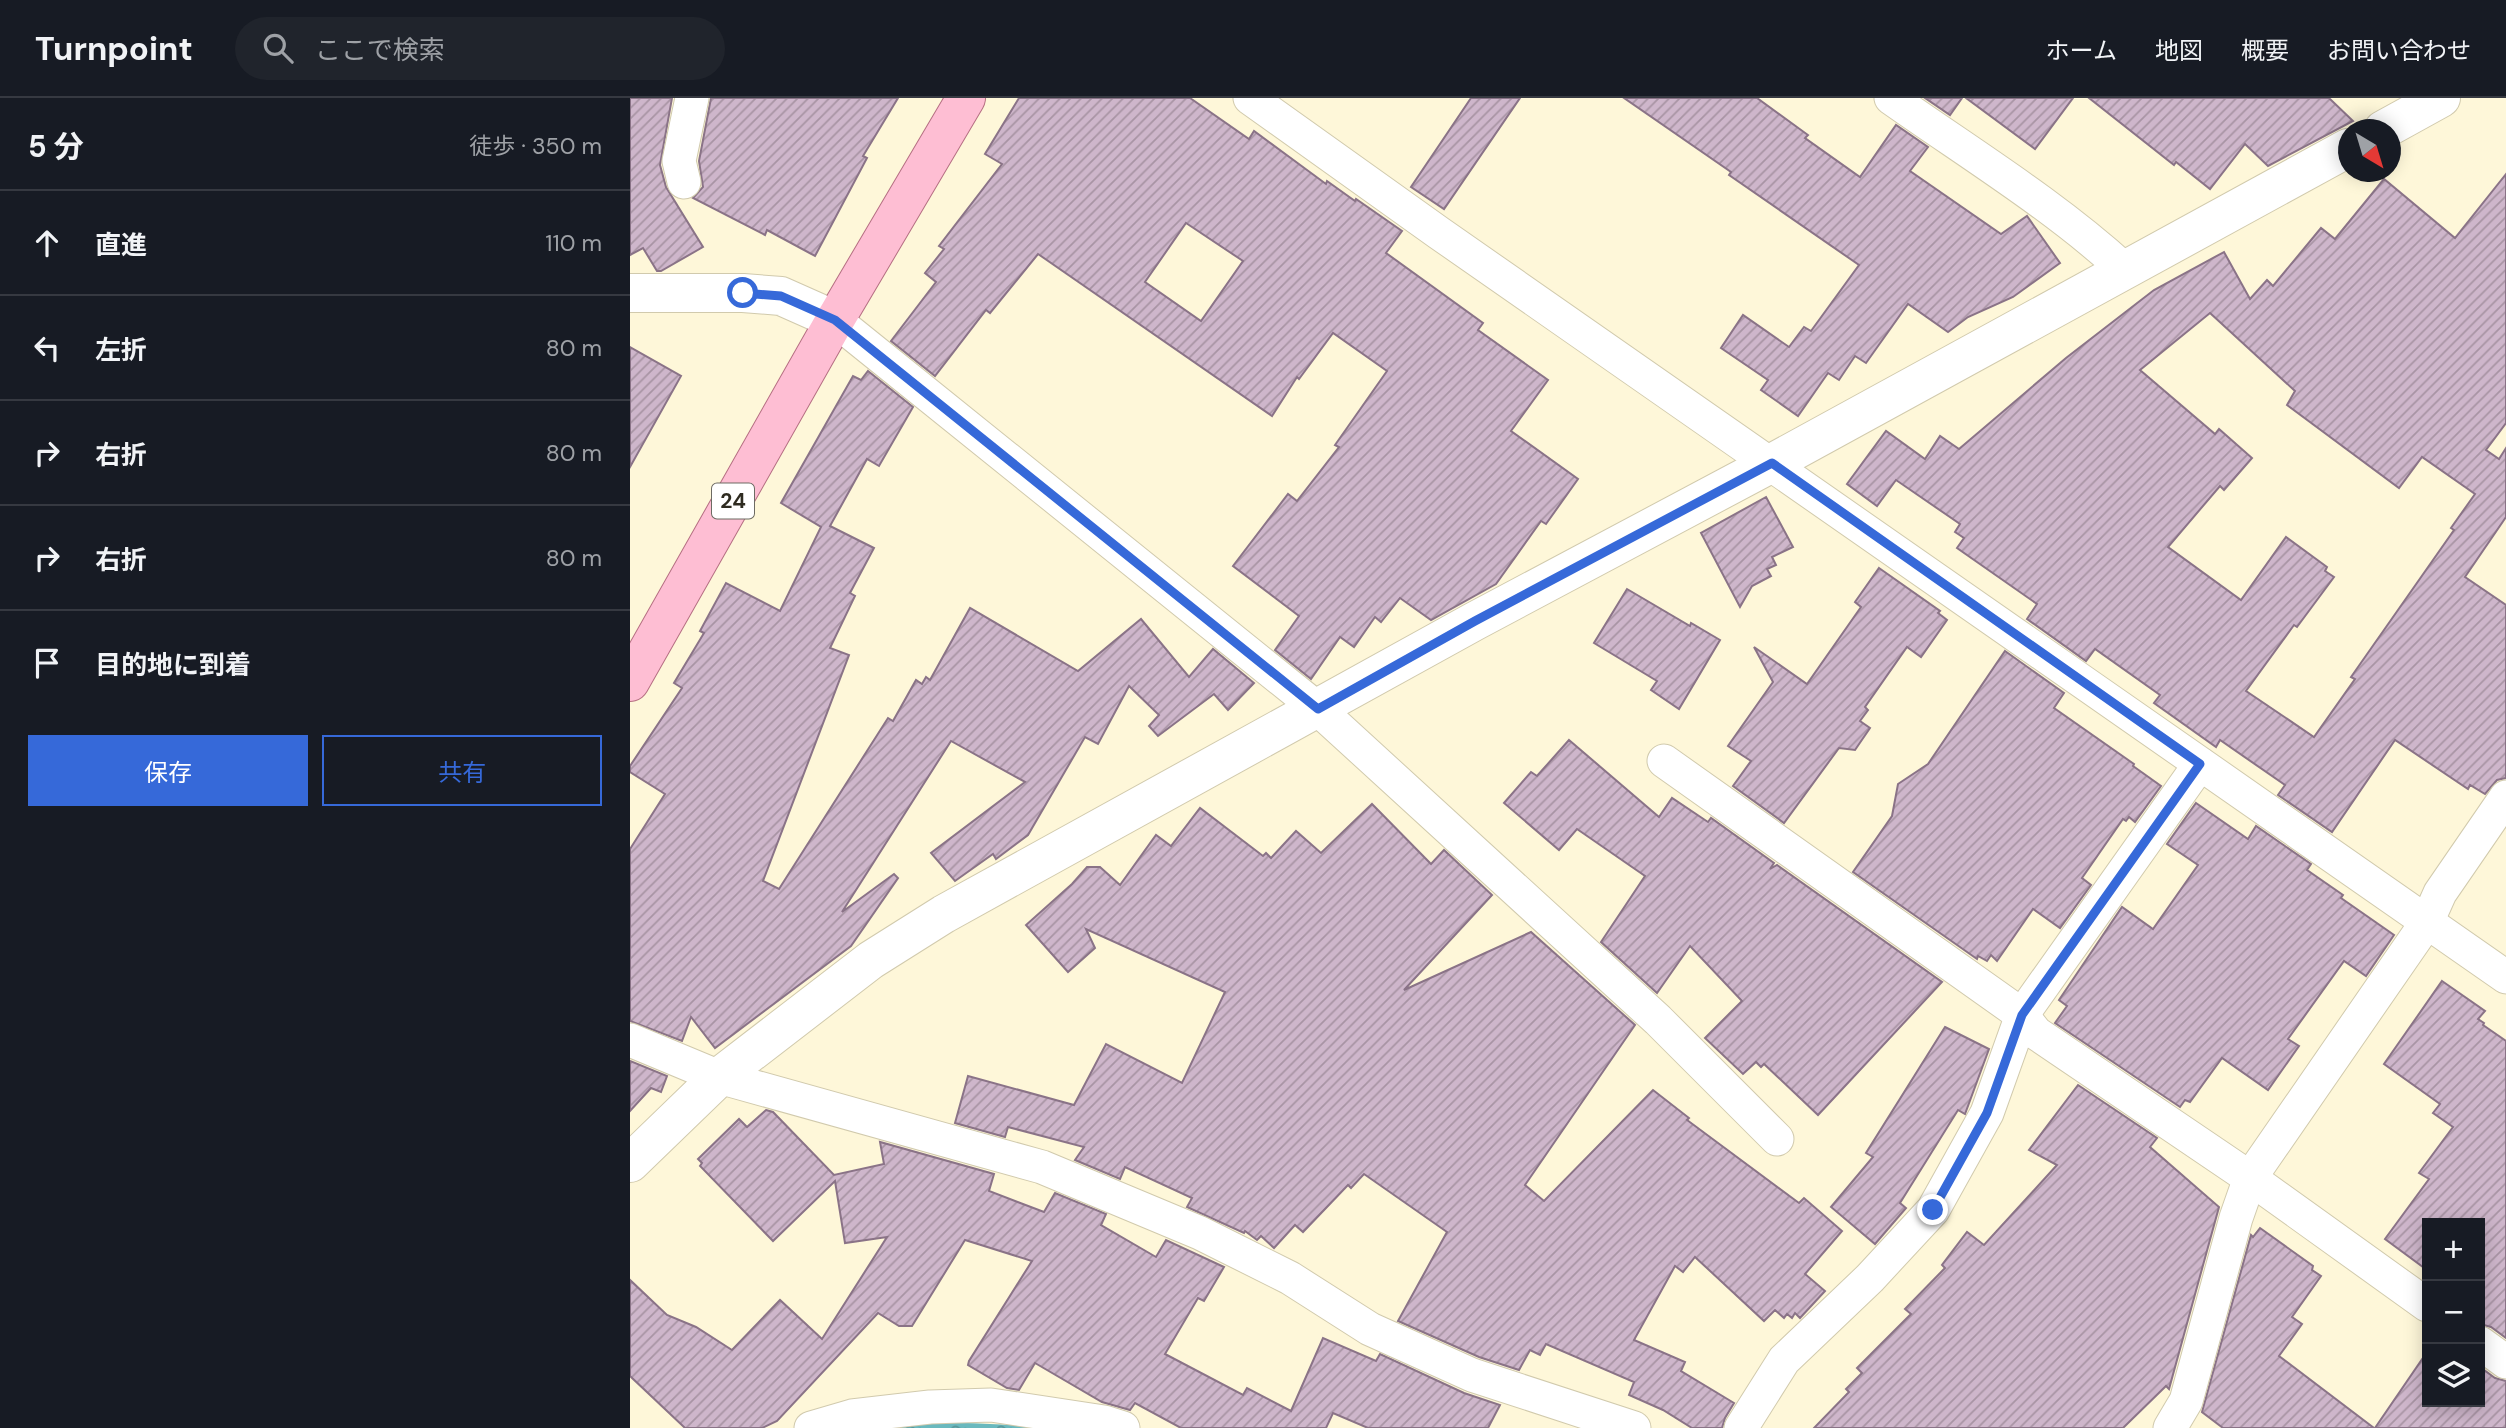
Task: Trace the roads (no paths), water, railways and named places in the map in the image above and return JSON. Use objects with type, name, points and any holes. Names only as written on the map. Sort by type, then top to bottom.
[{"type":"main road","name":"24","points":[[630,682],[835,320],[966,98]]},
{"type":"street","points":[[684,182],[679,161],[692,98]]},
{"type":"street","points":[[1250,98],[2506,977]]},
{"type":"street","points":[[1891,98],[2040,202],[2102,248],[2125,270]]},
{"type":"street","points":[[2401,120],[2441,98]]},
{"type":"street","points":[[630,1163],[719,1077],[871,960],[944,914],[1488,614],[1772,463],[2338,153]]},
{"type":"street","points":[[630,293],[743,293],[781,296],[835,320],[1318,709],[1658,1020],[1777,1139]]},
{"type":"street","points":[[1664,761],[2022,1015],[2036,1033],[2250,1178],[2422,1301]]},
{"type":"street","points":[[1741,1428],[1784,1360],[1871,1278],[1933,1210],[1987,1113],[2022,1015],[2200,764]]},
{"type":"street","points":[[2179,1425],[2236,1218],[2250,1178],[2427,922],[2440,893],[2506,797]]},
{"type":"street","points":[[630,1040],[719,1077],[1042,1167],[1211,1239],[1290,1278],[1370,1329],[1472,1375],[1634,1428]]},
{"type":"street","points":[[2481,1344],[2506,1362]]},
{"type":"street","points":[[811,1428],[852,1416],[930,1407],[991,1405],[1104,1422],[1123,1428]]},
{"type":"water","points":[[945,1422],[1037,1426],[1048,1428],[893,1428]]}]
